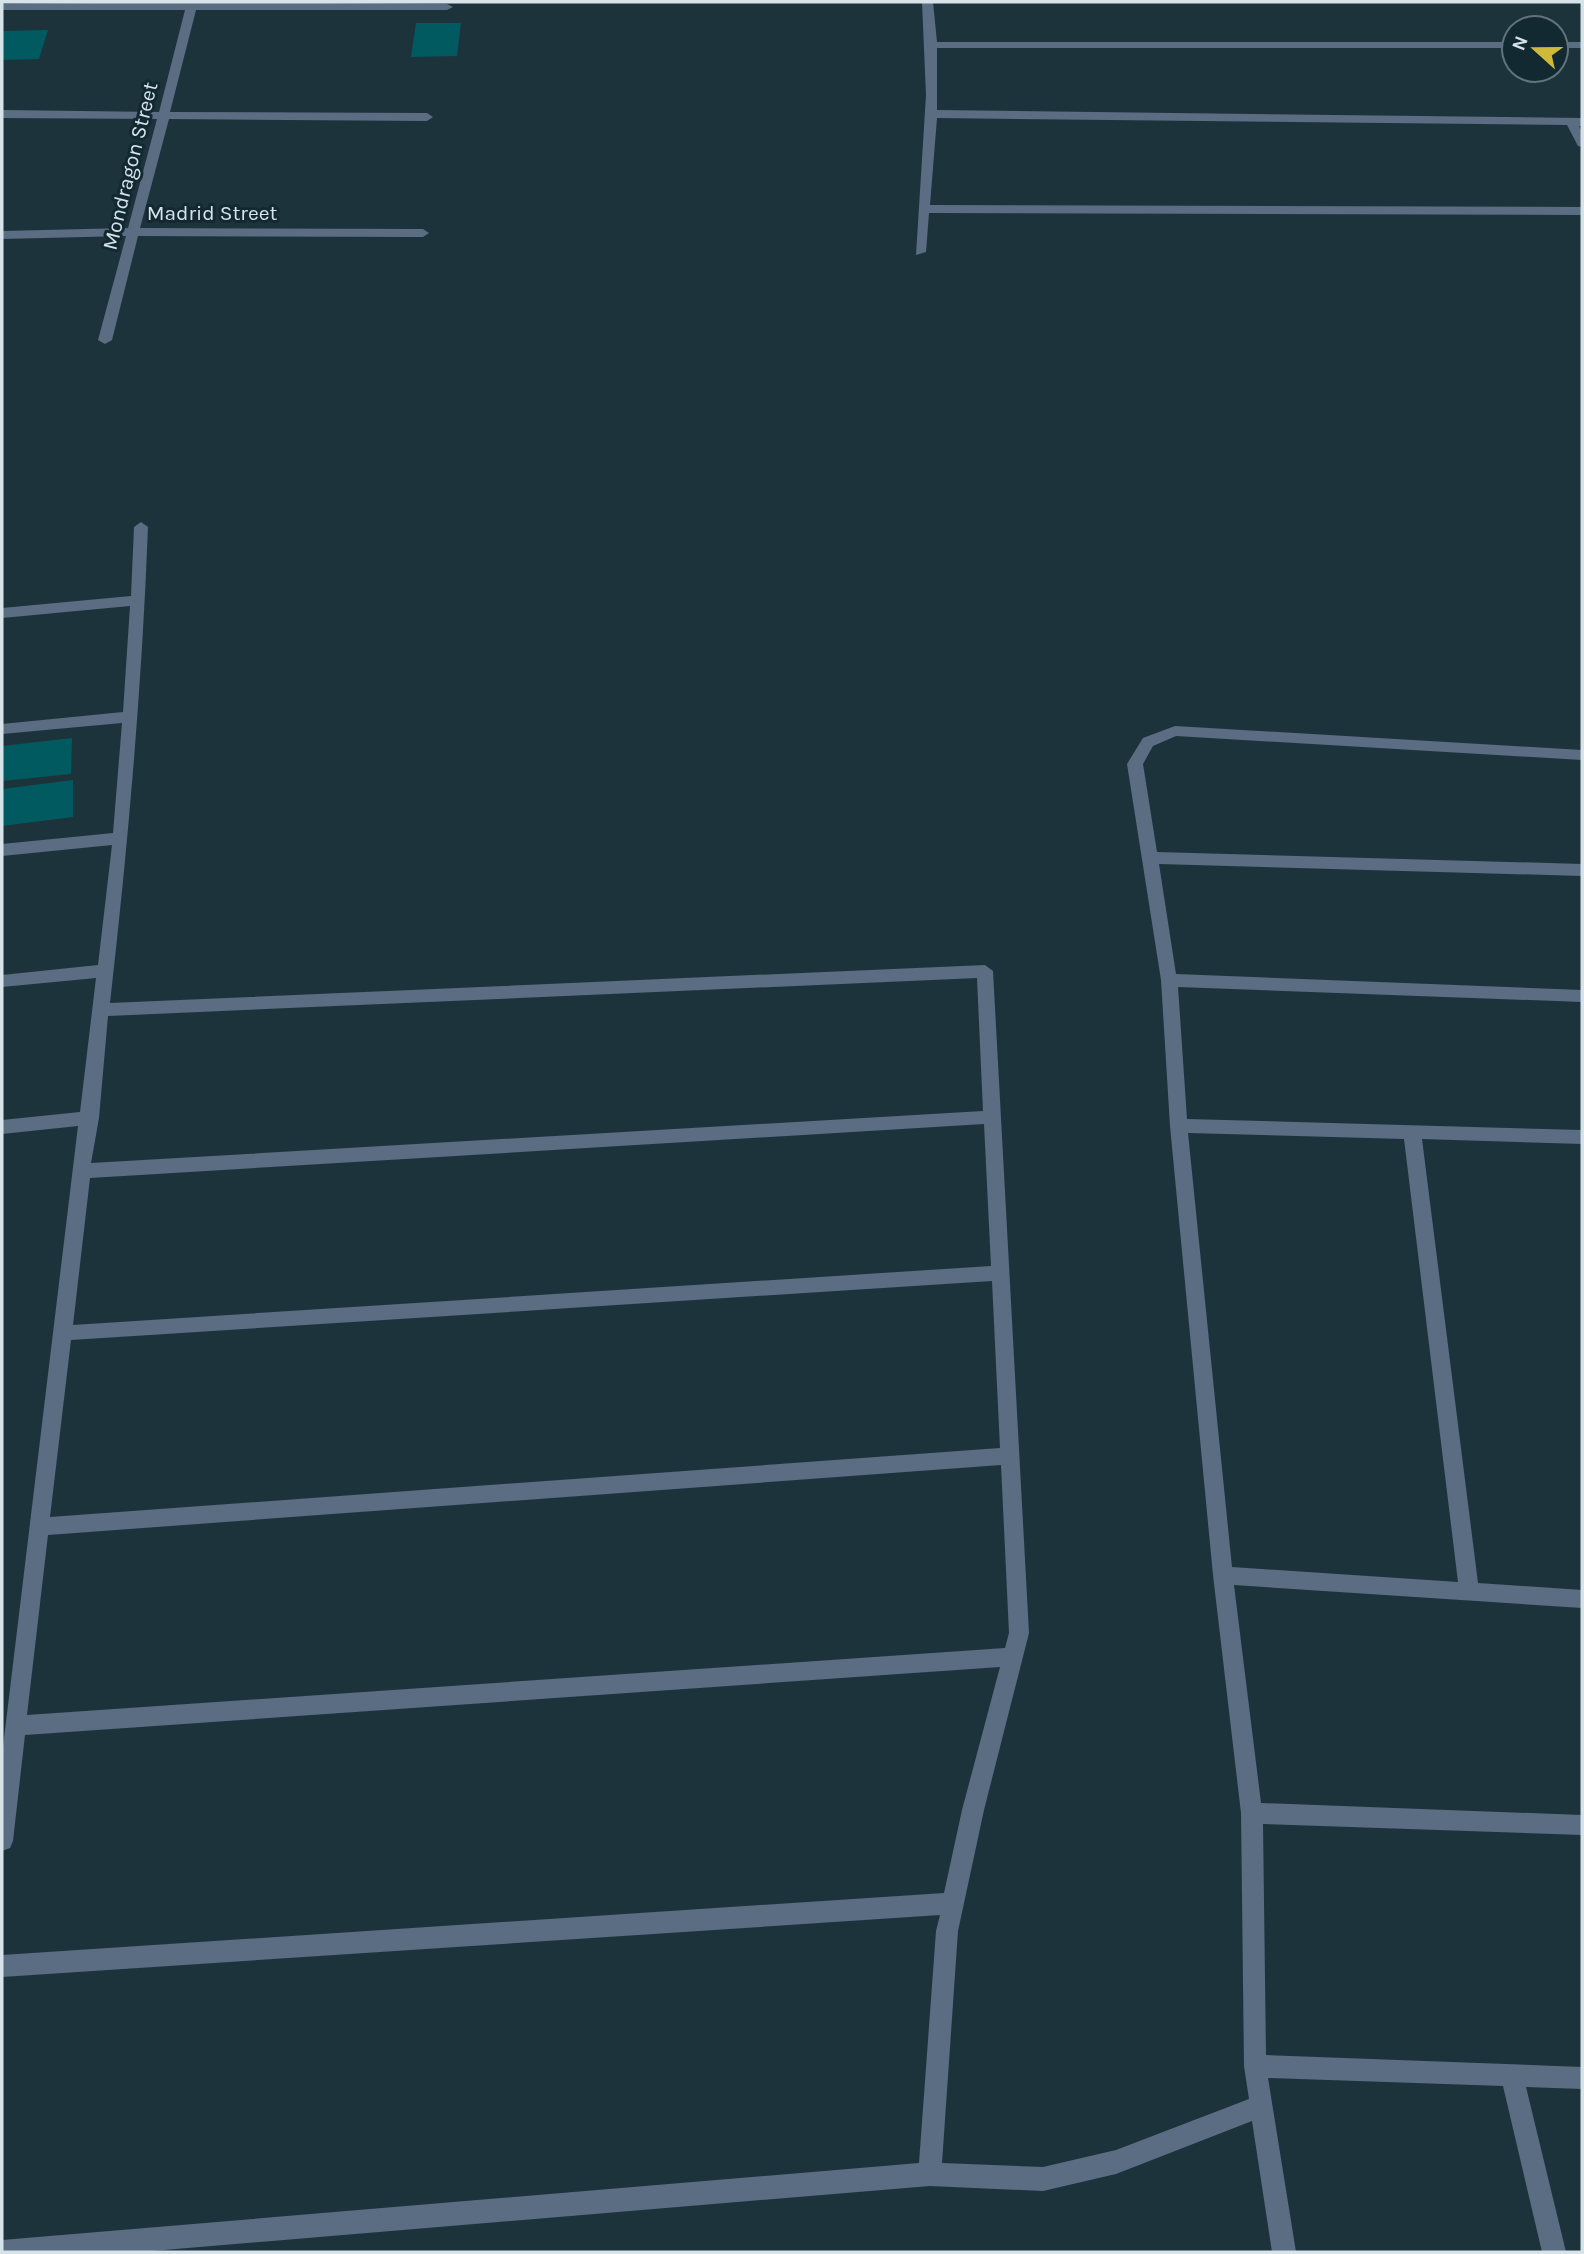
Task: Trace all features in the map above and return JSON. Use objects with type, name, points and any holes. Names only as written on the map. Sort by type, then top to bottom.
[{"type":"street","points":[[920,252],[932,114],[933,45],[926,2]]},
{"type":"street","name":"Mondragon Street","points":[[105,340],[192,5]]},
{"type":"street","points":[[2,7],[447,7]]},
{"type":"street","points":[[933,45],[1500,45]]},
{"type":"street","points":[[2,114],[427,117]]},
{"type":"street","points":[[932,114],[1577,122],[1582,143]]},
{"type":"street","points":[[923,209],[1582,211]]},
{"type":"street","name":"Madrid Street","points":[[2,234],[423,233]]},
{"type":"street","points":[[2,1841],[90,1118],[104,971],[121,838],[141,527]]},
{"type":"street","points":[[2,613],[138,600]]},
{"type":"street","points":[[2,729],[130,717]]},
{"type":"street","points":[[1284,2252],[1255,2066],[1252,1813],[1223,1575],[1179,1126],[1169,980],[1152,858],[1135,764],[1148,742],[1175,731],[1582,755]]},
{"type":"street","points":[[2,850],[121,838]]},
{"type":"street","points":[[1152,858],[1582,870]]},
{"type":"street","points":[[2,981],[104,971]]},
{"type":"street","points":[[100,1010],[985,971],[1018,1633],[973,1810],[947,1931],[930,2174]]},
{"type":"street","points":[[1169,980],[1582,996]]},
{"type":"street","points":[[83,1171],[992,1116]]},
{"type":"street","points":[[2,1127],[90,1118]]},
{"type":"street","points":[[1179,1126],[1582,1137]]},
{"type":"street","points":[[1412,1132],[1469,1591]]},
{"type":"street","points":[[63,1333],[1000,1273]]},
{"type":"street","points":[[40,1527],[1009,1456]]},
{"type":"street","points":[[1223,1575],[1582,1600]]},
{"type":"street","points":[[16,1726],[1012,1657]]},
{"type":"street","points":[[1252,1813],[1582,1825]]},
{"type":"street","points":[[2,1966],[953,1903]]},
{"type":"street","points":[[1255,2066],[1582,2078]]},
{"type":"street","points":[[1512,2076],[1554,2252]]},
{"type":"street","points":[[2,2252],[930,2174],[1043,2179],[1116,2162],[1261,2106]]},
{"type":"building","points":[[416,23],[461,23],[457,56],[411,57]]},
{"type":"building","points":[[48,30],[39,59],[2,60],[3,31]]},
{"type":"building","points":[[72,738],[71,774],[2,781],[2,746]]},
{"type":"building","points":[[73,780],[73,817],[2,826],[2,789]]}]
